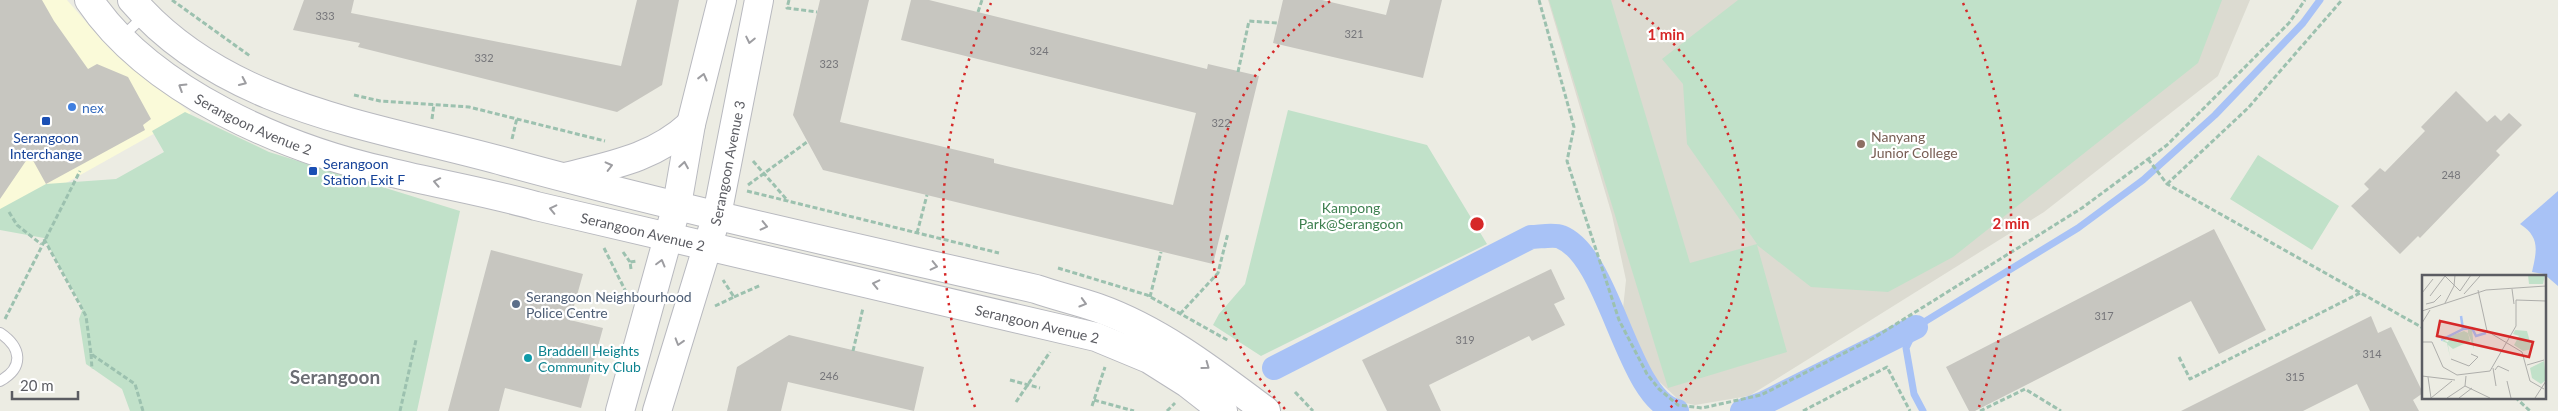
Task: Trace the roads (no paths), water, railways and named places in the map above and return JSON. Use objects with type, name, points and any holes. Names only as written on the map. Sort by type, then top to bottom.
[{"type":"main road","points":[[620,411],[677,205],[691,124],[722,0]]},
{"type":"main road","name":"Serangoon Avenue 3","points":[[657,411],[717,214],[759,0]]},
{"type":"main road","name":"Serangoon Avenue 2","points":[[92,1],[122,38],[168,78],[238,119],[324,154],[388,172],[485,191],[708,246],[1096,337],[1149,359],[1187,383],[1223,411]]},
{"type":"main road","name":"Serangoon Avenue 2","points":[[138,8],[176,41],[220,71],[324,116],[494,158],[562,178],[1036,290],[1099,308],[1164,340],[1195,358],[1266,411]]},
{"type":"main road","points":[[562,178],[634,160],[673,140],[691,124]]},
{"type":"main road","points":[[485,191],[494,158]]},
{"type":"lane","points":[[122,38],[138,8]]},
{"type":"lane","points":[[0,333],[13,342],[18,357],[14,372],[0,380]]},
{"type":"water","points":[[2558,191],[2558,286],[2546,275],[2532,272],[2536,251],[2534,239],[2520,224]]},
{"type":"waterway","points":[[1923,411],[1914,394],[1906,348],[1916,327],[2078,228],[2143,180],[2215,115],[2303,23],[2320,0]]},
{"type":"waterway","points":[[1274,368],[1531,237],[1554,236],[1561,237],[1578,250],[1593,271],[1645,382],[1660,401],[1677,411]]},
{"type":"waterway","points":[[1742,411],[1764,403],[1916,327]]},
{"type":"place","name":"nex","points":[[72,107]]},
{"type":"place","name":"Serangoon Interchange","points":[[46,121]]},
{"type":"place","name":"Nanyang Junior College","points":[[1861,144]]},
{"type":"place","name":"Serangoon Station Exit F","points":[[313,171]]},
{"type":"place","name":"Serangoon Neighbourhood Police Centre","points":[[516,304]]},
{"type":"place","name":"Braddell Heights Community Club","points":[[528,358]]},
{"type":"district","name":"Serangoon","points":[[335,376]]},
{"type":"park label","name":"Kampong Park@Serangoon","points":[[1351,216]]}]
